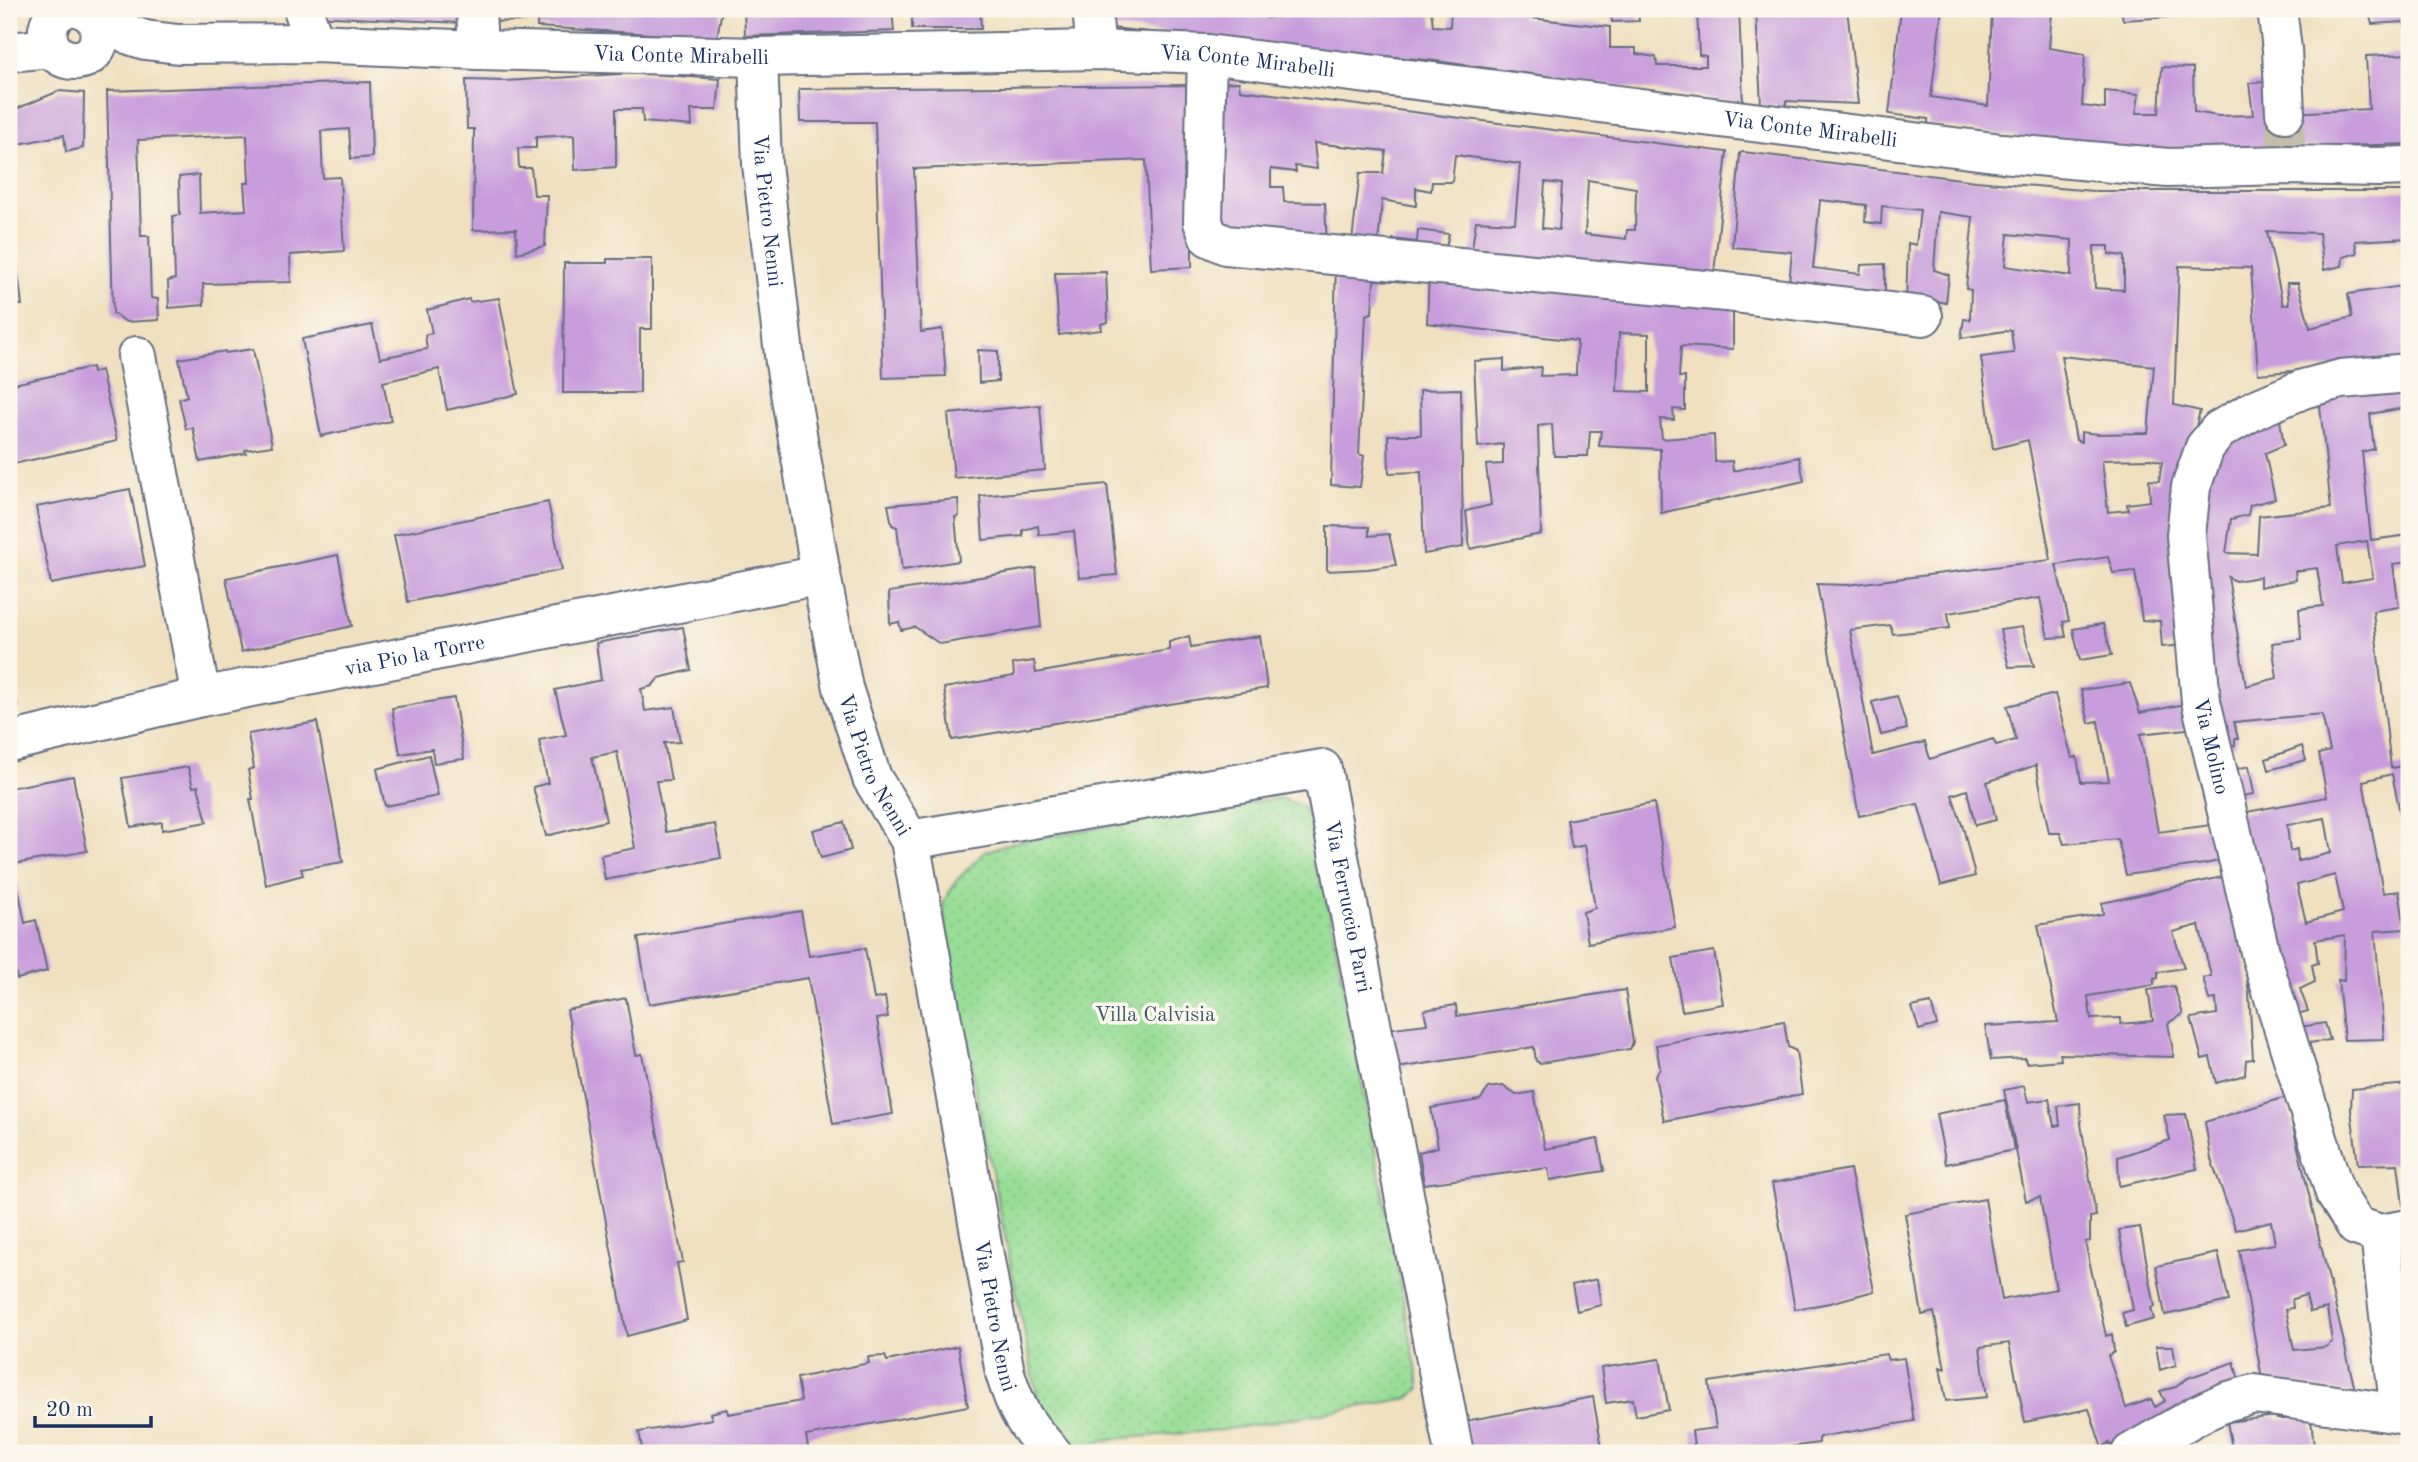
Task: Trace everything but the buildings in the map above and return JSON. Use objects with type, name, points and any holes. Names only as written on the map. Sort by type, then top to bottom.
[{"type":"street","points":[[476,9],[478,50]]},
{"type":"street","points":[[1092,9],[1096,50]]},
{"type":"street","points":[[2277,9],[2282,49],[2286,142]]},
{"type":"street","points":[[9,52],[63,18]]},
{"type":"street","name":"Via Conte Mirabelli","points":[[63,18],[145,40],[178,44],[309,26],[478,50],[758,57],[1096,50],[1207,54],[2002,153],[2168,168],[2286,142],[2377,167],[2409,166]]},
{"type":"street","points":[[1207,54],[1203,222],[1209,237],[1226,245],[1726,292],[1923,316]]},
{"type":"street","name":"Via Pietro Nenni","points":[[758,57],[762,164],[785,363],[843,688],[872,778],[910,840],[1005,1373],[1016,1407],[1030,1430],[1052,1453]]},
{"type":"street","points":[[137,356],[201,697]]},
{"type":"street","name":"Via Molino","points":[[2395,1231],[2356,1226],[2335,1193],[2261,956],[2201,701],[2186,535],[2191,487],[2205,447],[2219,430],[2256,409],[2303,389],[2341,379],[2409,373]]},
{"type":"street","name":"via Pio la Torre","points":[[9,742],[201,697],[821,575]]},
{"type":"street","name":"Via Ferruccio Parri","points":[[910,840],[1322,769],[1454,1453]]},
{"type":"street","points":[[2131,1453],[2199,1414],[2225,1402],[2254,1394],[2404,1414],[2395,1231]]},
{"type":"green space","name":"Villa Calvisia","points":[[1279,798],[1302,806],[1313,825],[1420,1388],[1410,1398],[1223,1430],[1124,1438],[1073,1446],[1045,1426],[1039,1405],[961,1018],[943,903],[957,880],[984,852],[1014,842]]},
{"type":"tunnel","points":[[2285,113],[2286,148]]}]
